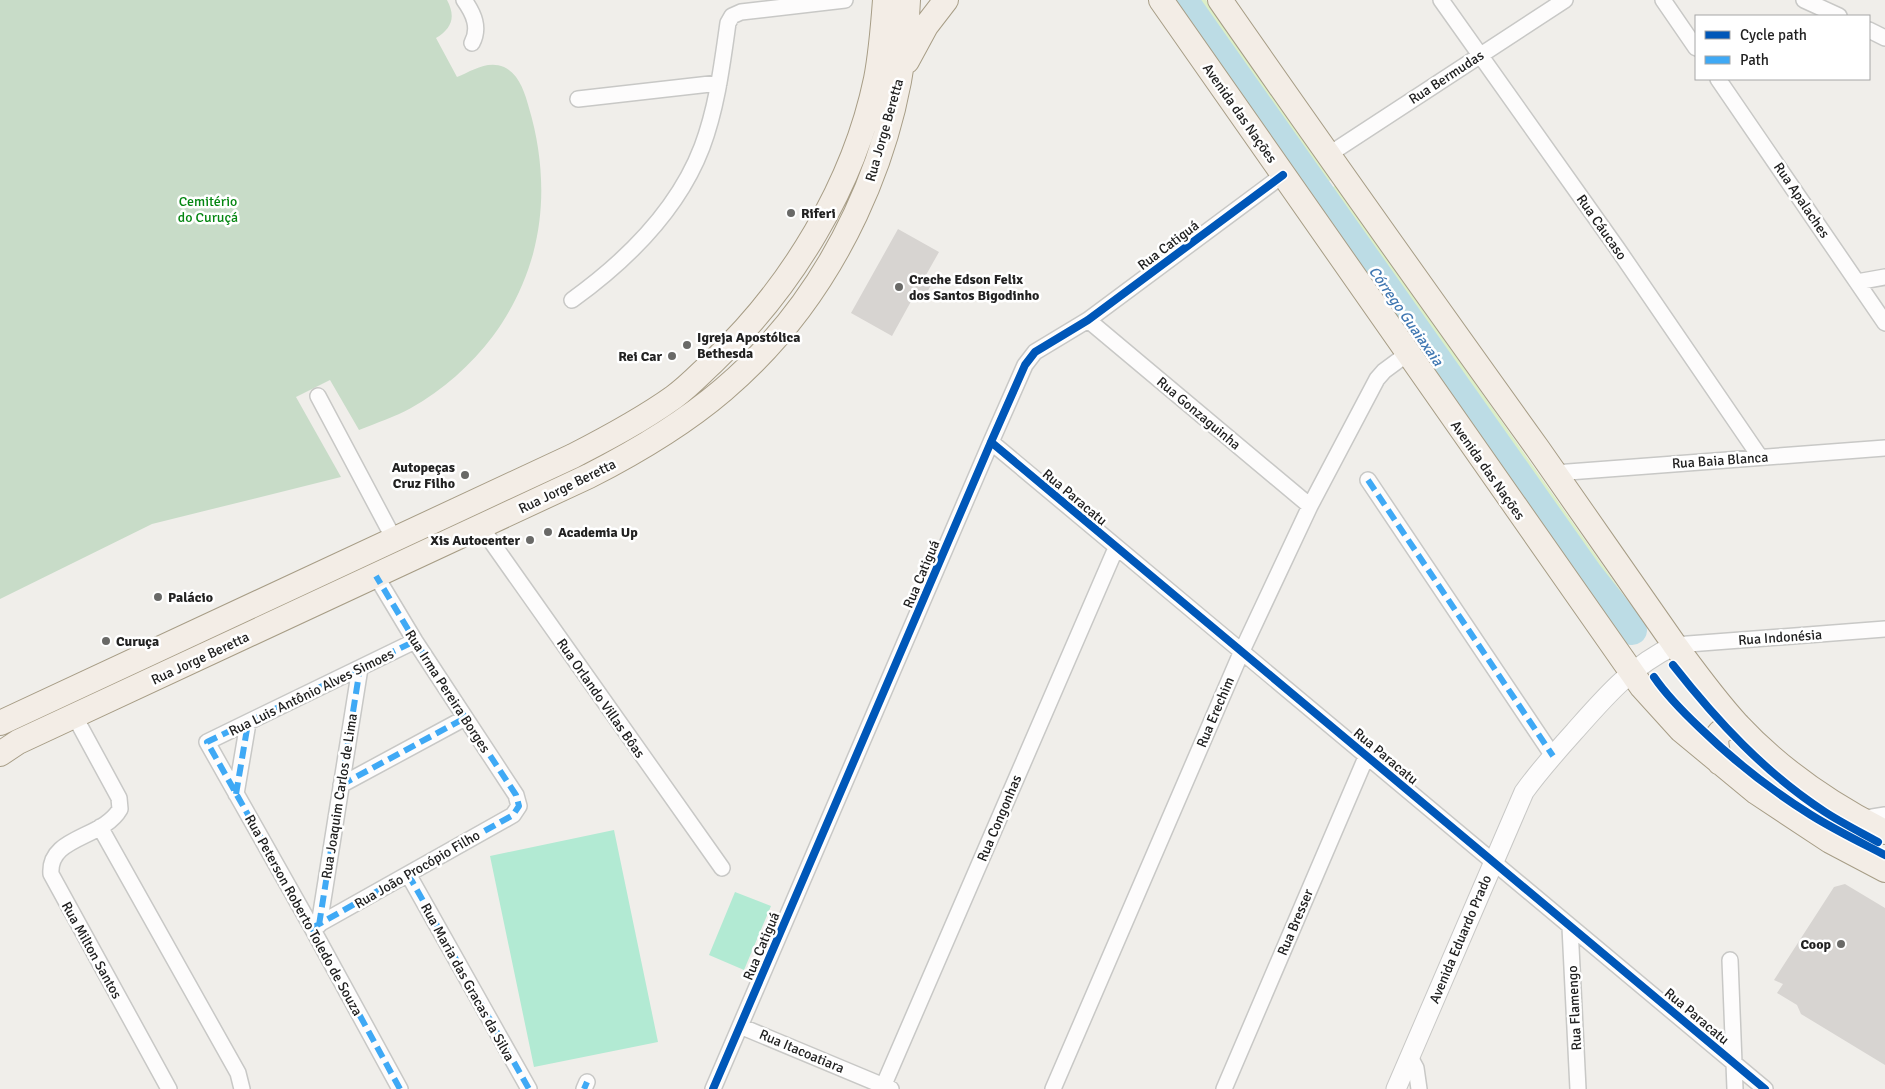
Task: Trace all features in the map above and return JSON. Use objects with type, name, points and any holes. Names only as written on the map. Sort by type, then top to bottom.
[{"type":"main road","name":"Rua Jorge Beretta","points":[[0,723],[608,438],[676,396],[734,342],[760,313],[801,257],[826,214],[858,143],[876,80],[881,52],[885,0]]},
{"type":"main road","name":"Rua Jorge Beretta","points":[[0,754],[18,742],[589,476],[654,440],[723,390],[781,330],[806,298],[829,263],[849,227],[867,189],[881,151],[902,71],[908,0]]},
{"type":"main road","points":[[902,71],[926,26],[946,0]]},
{"type":"main road","name":"Avenida das Nações","points":[[1161,0],[1407,354],[1642,687],[1682,730],[1756,792],[1783,812],[1830,841],[1885,870]]},
{"type":"main road","points":[[1220,0],[1328,156],[1555,473],[1688,664],[1738,725],[1791,773],[1812,789],[1885,832]]},
{"type":"main road","points":[[1720,762],[1716,744],[1718,734],[1725,728],[1738,725]]},
{"type":"street","points":[[464,0],[477,25],[477,34],[472,43]]},
{"type":"street","points":[[572,300],[615,267],[644,236],[668,208],[692,169],[702,147],[719,83],[728,23],[732,16],[741,12],[845,0]]},
{"type":"street","name":"Rua Cáucaso","points":[[1441,0],[1617,248],[1760,457]]},
{"type":"street","name":"Rua Bermudas","points":[[1328,156],[1565,0]]},
{"type":"street","points":[[1663,0],[1695,47]]},
{"type":"street","points":[[1804,0],[1837,15]]},
{"type":"street","points":[[1870,30],[1885,38]]},
{"type":"street","name":"Rua Apalaches","points":[[1719,80],[1885,323]]},
{"type":"street","points":[[578,99],[719,83]]},
{"type":"street","name":"Rua Catiguá","points":[[713,1089],[991,442],[1029,359],[1040,348],[1088,320],[1283,175]]},
{"type":"street","points":[[1857,282],[1885,277]]},
{"type":"street","name":"Rua Gonzaguinha","points":[[1088,320],[1310,506]]},
{"type":"street","name":"Rua Erechim","points":[[1053,1089],[1241,652],[1310,506],[1378,379],[1384,371],[1407,354]]},
{"type":"street","points":[[318,396],[394,539]]},
{"type":"street","name":"Rua Paracatu","points":[[991,442],[1765,1089]]},
{"type":"street","name":"Rua Baia Blanca","points":[[1555,473],[1885,448]]},
{"type":"street","points":[[1368,480],[1553,756]]},
{"type":"street","name":"Rua Orlando Villas Bôas","points":[[481,527],[722,868]]},
{"type":"street","name":"Rua Congonhas","points":[[885,1088],[1116,548]]},
{"type":"street","name":"Rua Irma Pereira Borges","points":[[376,576],[415,641],[516,795],[519,806]]},
{"type":"street","name":"Rua Indonésia","points":[[1675,645],[1885,629]]},
{"type":"street","name":"Rua Luis Antônio Alves Simoes","points":[[207,742],[415,641]]},
{"type":"street","name":"Avenida Eduardo Prado","points":[[1396,1089],[1524,792],[1616,685],[1631,672],[1675,645]]},
{"type":"street","name":"Rua Joaquim Carlos de Lima","points":[[316,927],[360,668]]},
{"type":"street","name":"Rua Milton Santos","points":[[75,717],[120,804],[117,813],[100,828],[64,846],[56,853],[52,860],[51,874],[169,1089]]},
{"type":"street","points":[[341,785],[465,718]]},
{"type":"street","points":[[236,794],[248,723]]},
{"type":"street","name":"Rua Peterson Roberto Toledo de Souza","points":[[207,742],[316,927],[400,1089]]},
{"type":"street","name":"Rua Bresser","points":[[1224,1089],[1367,756]]},
{"type":"street","name":"Rua João Procópio Filho","points":[[316,927],[513,815],[519,806]]},
{"type":"street","points":[[1860,819],[1885,815]]},
{"type":"street","points":[[100,828],[238,1073],[242,1089]]},
{"type":"street","name":"Rua Maria das Gracas da Silva","points":[[408,874],[528,1089]]},
{"type":"street","name":"Rua Flamengo","points":[[1570,927],[1578,1089]]},
{"type":"street","points":[[1730,960],[1735,1089]]},
{"type":"street","name":"Rua Itacoatiara","points":[[740,1026],[885,1088]]},
{"type":"street","points":[[1410,1057],[1416,1068],[1419,1089]]},
{"type":"green space","name":"Cemitério do Curuçá","points":[[0,0],[447,0],[452,17],[451,22],[446,30],[436,38],[457,77],[480,67],[498,65],[514,74],[521,85],[534,126],[540,162],[541,199],[537,236],[530,265],[522,286],[500,327],[466,367],[445,385],[405,411],[359,430],[330,380],[296,397],[341,477],[152,524],[0,599]]},
{"type":"green space","points":[[1191,0],[1206,0],[1332,179],[1322,186]]},
{"type":"green space","points":[[1336,185],[1641,620],[1637,624],[1598,578],[1326,192]]},
{"type":"green space","points":[[614,830],[658,1042],[534,1067],[490,856]]},
{"type":"green space","points":[[735,892],[771,906],[744,970],[709,955]]},
{"type":"building","points":[[898,229],[939,252],[926,275],[934,280],[922,301],[914,296],[892,336],[851,313]]},
{"type":"building","name":"Coop","points":[[1845,884],[1885,908],[1885,1065],[1801,1014],[1797,1005],[1777,993],[1783,984],[1774,980],[1834,887]]},
{"type":"waterway","name":"Córrego Guaiaxaia","points":[[1183,0],[1587,573],[1632,630]]},
{"type":"marked path","points":[[1368,480],[1553,756]]},
{"type":"marked path","points":[[312,928],[513,815],[519,806],[516,795],[415,641],[376,576]]},
{"type":"marked path","points":[[400,1089],[207,742],[415,641]]},
{"type":"marked path","points":[[319,925],[360,668]]},
{"type":"marked path","points":[[341,785],[465,718]]},
{"type":"marked path","points":[[236,794],[248,723]]},
{"type":"marked path","points":[[408,874],[529,1089]]},
{"type":"marked path","points":[[584,1089],[587,1082]]},
{"type":"cycle path","points":[[713,1089],[1025,365],[1035,352],[1088,320],[1283,175]]},
{"type":"cycle path","points":[[991,442],[1765,1089]]},
{"type":"cycle path","points":[[1673,665],[1725,726],[1762,763],[1803,797],[1825,812],[1878,842]]},
{"type":"cycle path","points":[[1654,677],[1687,716],[1753,774],[1811,815],[1885,855]]},
{"type":"place","name":"Riferi","points":[[791,213]]},
{"type":"place","name":"Creche Edson Felix dos Santos Bigodinho","points":[[899,287]]},
{"type":"place","name":"Igreja Apostólica Bethesda","points":[[687,345]]},
{"type":"place","name":"Rei Car","points":[[672,356]]},
{"type":"place","name":"Autopeças Cruz Filho","points":[[465,475]]},
{"type":"place","name":"Academia Up","points":[[548,532]]},
{"type":"place","name":"Xis Autocenter","points":[[530,540]]},
{"type":"place","name":"Palácio","points":[[158,597]]},
{"type":"place","name":"Curuça","points":[[106,641]]},
{"type":"place","name":"Coop","points":[[1841,944]]}]
